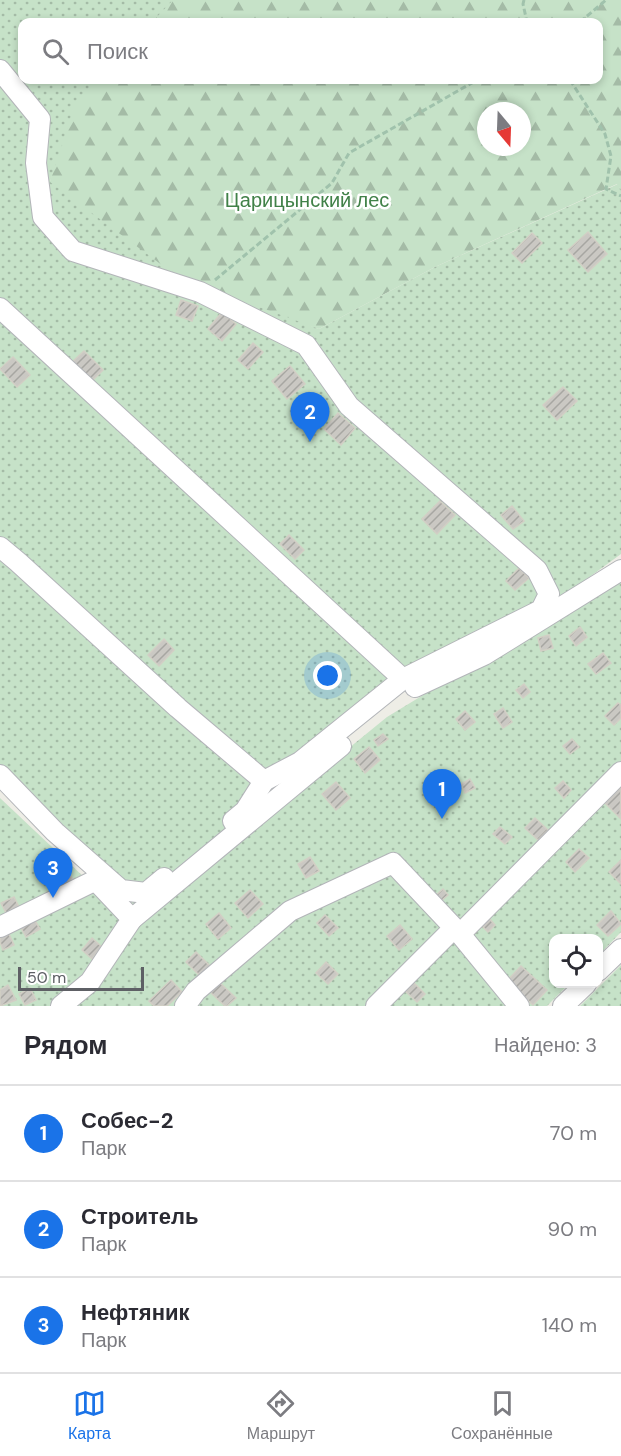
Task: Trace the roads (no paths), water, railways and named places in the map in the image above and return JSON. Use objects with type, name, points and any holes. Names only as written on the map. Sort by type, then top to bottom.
[{"type":"street","points":[[0,70],[40,119],[36,163],[43,217],[73,251],[200,292],[306,345],[349,406],[537,570],[549,594],[541,610],[403,679],[300,762],[264,781],[245,811],[146,893],[121,890],[55,832],[0,775]]},
{"type":"street","points":[[0,308],[403,679]]},
{"type":"street","points":[[0,547],[178,708],[264,781]]},
{"type":"street","points":[[61,1006],[90,982],[132,919],[411,689],[484,655],[621,570]]},
{"type":"street","points":[[376,1006],[621,772]]},
{"type":"street","points":[[2,798],[96,880],[132,919]]},
{"type":"street","points":[[185,1006],[196,991],[290,911],[393,863],[519,1006]]},
{"type":"street","points":[[0,927],[96,880]]},
{"type":"street","points":[[603,966],[621,949]]},
{"type":"street","points":[[563,1006],[582,988]]},
{"type":"place","name":"Строитель","points":[[310,442]]},
{"type":"place","name":"Собес-2","points":[[442,819]]},
{"type":"place","name":"Нефтяник","points":[[53,898]]},
{"type":"park label","name":"Царицынский лес","points":[[307,200]]}]
